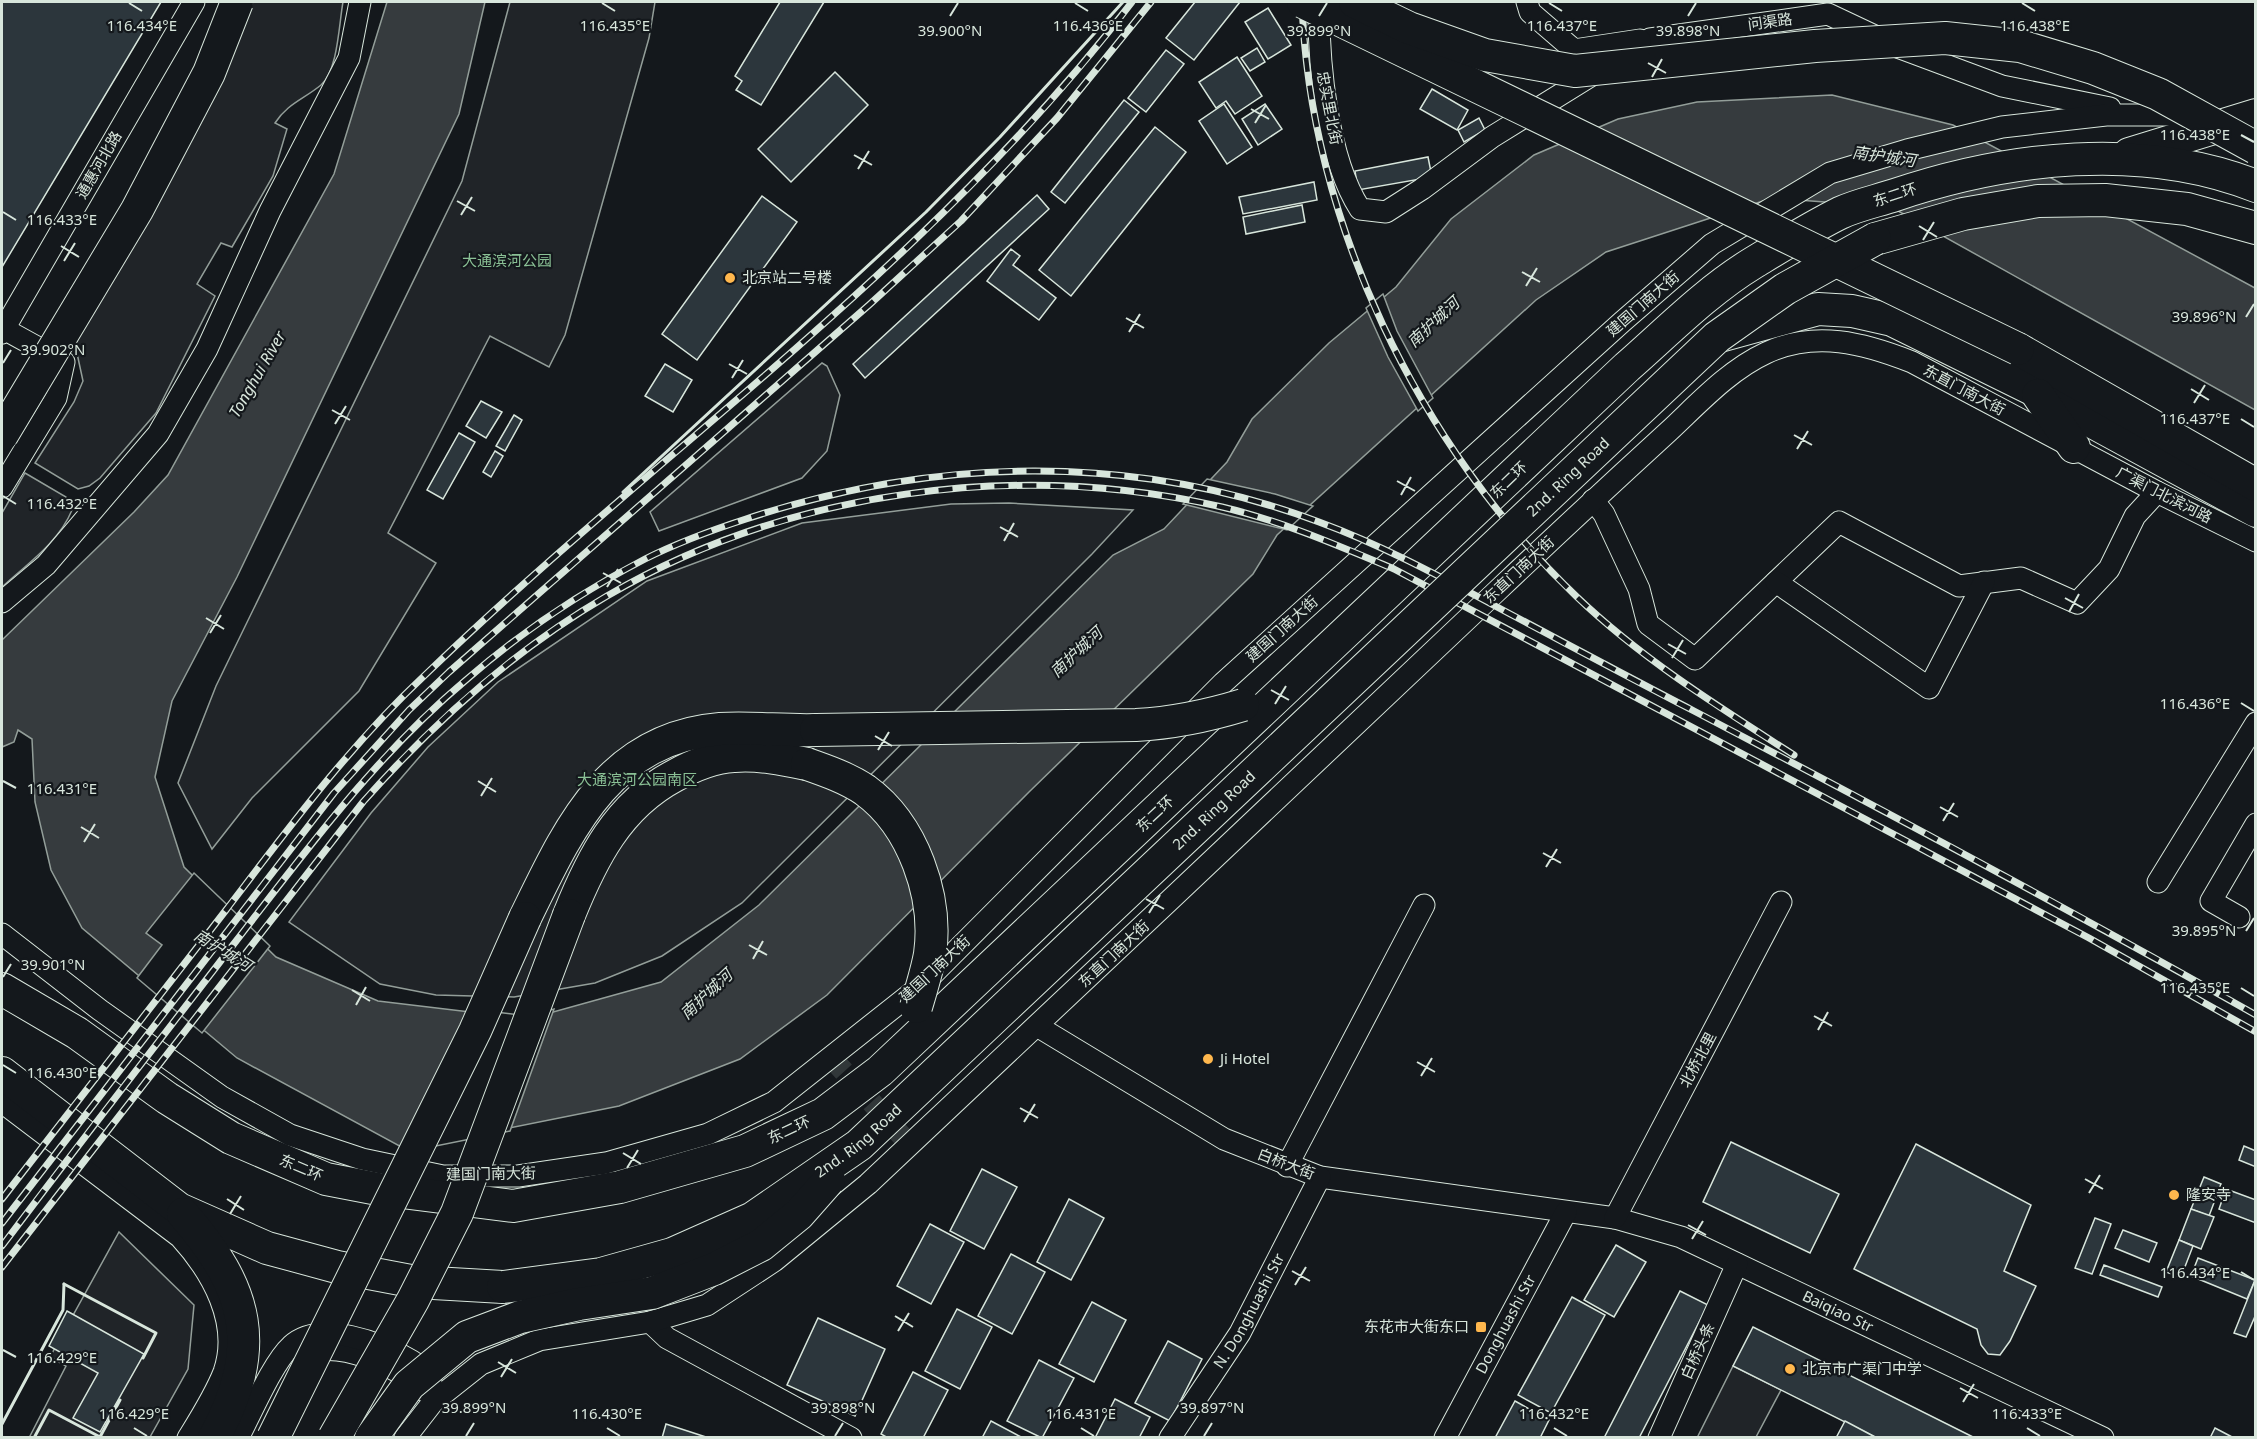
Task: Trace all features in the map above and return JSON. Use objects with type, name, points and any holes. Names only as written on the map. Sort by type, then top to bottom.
[{"type":"highway","points":[[2,393],[164,128],[235,2]]},
{"type":"highway","points":[[2,435],[137,210],[208,73],[235,2]]},
{"type":"highway","points":[[1303,2],[2018,349],[2256,485]]},
{"type":"highway","points":[[1355,2],[1409,28],[1485,55],[1575,71],[1815,46],[1945,38],[2020,46],[2094,68],[2158,94],[2256,148]]},
{"type":"highway","points":[[2111,160],[2256,114]]},
{"type":"highway","name":"东二环","points":[[2,989],[77,1033],[167,1098],[231,1138],[326,1179],[378,1189],[513,1206],[620,1187],[745,1151],[823,1114],[880,1071],[1350,631],[1627,367],[1689,312],[1750,264],[1841,212],[1943,179],[2032,162],[2111,160],[2175,164],[2256,186]]},
{"type":"highway","name":"2nd. Ring Road","points":[[179,1209],[267,1248],[337,1267],[416,1281],[503,1287],[601,1274],[672,1254],[753,1218],[859,1145],[1717,338],[1785,289],[1875,239],[1963,214],[2037,201],[2105,200],[2187,209],[2256,228]]},
{"type":"highway","points":[[1717,338],[1818,309],[1852,311],[1892,320],[2034,390],[2256,512]]},
{"type":"highway","points":[[2034,390],[2074,447]]},
{"type":"highway","points":[[273,1437],[475,1030],[525,918],[571,828],[594,795],[622,766],[650,748],[719,729],[816,730],[1136,725],[1199,718],[1243,705],[1350,631]]},
{"type":"highway","points":[[334,1437],[413,1300],[457,1213],[588,869],[606,837],[633,804],[659,784],[693,765],[733,756],[773,757],[807,764],[836,774],[866,791],[891,816],[910,845],[924,877],[930,914],[930,953],[916,1007],[880,1071]]},
{"type":"highway","points":[[2,966],[77,1033]]},
{"type":"highway","points":[[2,1073],[179,1209],[210,1245],[238,1298],[244,1339],[239,1381],[227,1413],[214,1437]]},
{"type":"highway","points":[[371,1437],[409,1385],[467,1337],[520,1317],[579,1304],[652,1293],[714,1269],[761,1245],[799,1214],[859,1145]]},
{"type":"street","name":"通惠河北路","points":[[2,330],[194,2]]},
{"type":"street","points":[[2,602],[46,565],[158,434],[207,349],[270,211],[349,58],[360,2]]},
{"type":"street","name":"忠实里北街","points":[[1318,2],[1318,46],[1323,90],[1346,188],[1360,209]]},
{"type":"street","points":[[1527,2],[1530,12],[1574,50],[1650,39]]},
{"type":"street","name":"问渠路","points":[[1360,209],[1386,212],[1422,189],[1492,137],[1650,39],[1828,14],[1900,48],[2002,86],[2143,115]]},
{"type":"street","points":[[2143,115],[2256,114]]},
{"type":"street","name":"建国门南大街","points":[[2,934],[100,1010],[222,1097],[290,1136],[363,1159],[443,1176],[518,1176],[606,1163],[708,1134],[774,1102],[922,985],[1224,683],[1613,330],[1712,244],[1830,173],[1907,150],[2002,127],[2106,115],[2143,115]]},
{"type":"street","points":[[2,330],[64,362],[56,398],[2,487]]},
{"type":"street","name":"东直门南大街","points":[[1037,1026],[1593,500],[1721,384],[1764,354],[1794,343],[1852,342],[1880,349],[1912,362],[2074,447]]},
{"type":"street","name":"广渠门北滨河路","points":[[2074,447],[2157,492],[2256,541]]},
{"type":"street","points":[[1593,500],[1604,514],[1639,589],[1648,624],[1695,659],[1839,522],[1959,586],[2021,578],[2077,603],[2109,569],[2135,516],[2157,492]]},
{"type":"street","points":[[1776,582],[1929,688],[1984,582]]},
{"type":"street","points":[[2158,882],[2256,723]]},
{"type":"street","points":[[2239,916],[2211,902],[2256,824]]},
{"type":"street","name":"北桥北里","points":[[1615,1218],[1781,902]]},
{"type":"street","points":[[1287,1166],[1424,905]]},
{"type":"street","points":[[405,1437],[438,1397],[482,1364],[539,1340],[650,1323],[707,1305],[774,1261],[868,1184],[1037,1026]]},
{"type":"street","name":"白桥大街","points":[[1037,1026],[1224,1139],[1287,1166],[1320,1177],[1566,1212]]},
{"type":"street","points":[[2,1102],[180,1237],[201,1260],[220,1293],[229,1337],[224,1371],[188,1437]]},
{"type":"street","name":"N. Donghuashi Str","points":[[1170,1437],[1240,1333],[1320,1177]]},
{"type":"street","name":"Baiqiao Str","points":[[1566,1212],[1615,1218],[1680,1237],[2103,1437]]},
{"type":"street","name":"Donghuashi Str","points":[[1445,1437],[1566,1212]]},
{"type":"street","name":"白桥头条","points":[[1659,1437],[1737,1264]]},
{"type":"street","points":[[650,1323],[667,1338],[851,1437]]},
{"type":"street","points":[[238,1437],[263,1392],[297,1358],[313,1351],[355,1353],[409,1376],[438,1397]]},
{"type":"green space","points":[[253,2],[343,2],[337,46],[331,69],[321,85],[290,106],[275,123],[287,129],[273,176],[232,247],[221,243],[197,284],[215,296],[156,413],[100,478],[89,486],[78,489],[35,463],[74,402],[83,381],[75,344]]},
{"type":"green space","name":"大通滨河公园","points":[[510,2],[655,2],[649,38],[565,335],[549,367],[490,336],[388,533],[436,563],[359,691],[252,798],[212,849],[178,783],[216,686],[462,181]]},
{"type":"green space","points":[[822,363],[827,366],[840,395],[827,451],[802,478],[659,531],[650,512]]},
{"type":"green space","points":[[25,473],[66,497],[72,510],[51,542],[2,587],[2,513]]},
{"type":"green space","name":"大通滨河公园南区","points":[[1009,503],[1133,510],[1092,554],[742,903],[662,956],[595,983],[514,997],[436,995],[380,984],[289,922],[371,813],[428,747],[498,682],[647,581],[802,523],[951,504]]},
{"type":"green space","points":[[119,1232],[194,1305],[188,1369],[150,1437],[29,1438],[66,1366],[50,1357]]},
{"type":"green space","points":[[1733,1366],[1781,1390],[1756,1437],[1697,1438]]},
{"type":"water","points":[[387,2],[485,2],[459,114],[237,577],[172,701],[155,777],[184,867],[276,957],[378,1001],[528,1019],[661,982],[759,905],[1113,555],[1164,529],[1227,462],[1252,419],[1329,343],[1396,287],[1451,219],[1534,155],[1618,119],[1697,102],[1832,95],[1953,125],[2255,288],[2255,410],[1891,207],[1772,198],[1606,252],[1536,300],[1277,535],[1253,574],[1029,792],[827,995],[740,1059],[619,1106],[405,1149],[237,1058],[82,928],[51,870],[35,802],[32,739],[18,730],[14,742],[2,747],[2,640],[134,512],[168,475],[334,174]]},
{"type":"pier","points":[[1383,294],[1397,331],[1433,398],[1418,411],[1388,357],[1366,308]]},
{"type":"pier","points":[[1207,479],[1275,494],[1313,506],[1287,530],[1183,504]]},
{"type":"pier","points":[[194,873],[270,946],[202,1033],[137,978],[162,945],[146,933]]},
{"type":"pier","points":[[470,1009],[528,1016],[554,1009],[510,1131],[406,1152]]},
{"type":"building","points":[[2,2],[161,2],[2,267]]},
{"type":"building","points":[[780,2],[824,2],[761,105],[736,90],[742,81],[735,76]]},
{"type":"building","points":[[1195,2],[1240,2],[1194,60],[1166,38]]},
{"type":"building","points":[[1268,8],[1291,45],[1268,59],[1245,22]]},
{"type":"building","points":[[1257,48],[1265,62],[1250,71],[1241,58]]},
{"type":"building","points":[[1166,50],[1184,64],[1146,112],[1128,98]]},
{"type":"building","points":[[1237,57],[1262,96],[1235,114],[1226,101],[1216,108],[1199,82]]},
{"type":"building","points":[[835,72],[868,105],[791,182],[758,149]]},
{"type":"building","points":[[1432,89],[1468,110],[1457,130],[1420,109]]},
{"type":"building","points":[[1124,100],[1139,112],[1065,203],[1051,192]]},
{"type":"building","points":[[1224,104],[1252,147],[1227,164],[1199,121]]},
{"type":"building","points":[[1265,104],[1282,129],[1258,145],[1242,119]]},
{"type":"building","points":[[1479,118],[1485,130],[1464,142],[1458,130]]},
{"type":"building","points":[[1155,127],[1186,152],[1071,296],[1039,270]]},
{"type":"building","points":[[1428,157],[1432,177],[1358,190],[1355,171]]},
{"type":"building","points":[[1314,182],[1317,200],[1243,214],[1239,197]]},
{"type":"building","points":[[1037,195],[1049,209],[865,378],[853,364]]},
{"type":"building","name":"北京站二号楼","points":[[762,196],[797,222],[697,360],[662,334]]},
{"type":"building","points":[[1302,205],[1305,222],[1246,234],[1243,217]]},
{"type":"building","points":[[1011,249],[1020,256],[1013,265],[1056,298],[1039,320],[987,281]]},
{"type":"building","points":[[665,364],[692,380],[673,412],[645,396]]},
{"type":"building","points":[[481,401],[502,412],[486,438],[466,426]]},
{"type":"building","points":[[514,415],[522,420],[505,451],[496,446]]},
{"type":"building","points":[[459,433],[475,442],[443,499],[427,490]]},
{"type":"building","points":[[495,451],[503,456],[491,477],[483,472]]},
{"type":"building","points":[[1731,1142],[1839,1194],[1810,1253],[1703,1202]]},
{"type":"building","points":[[1916,1144],[2031,1205],[2004,1271],[2036,1286],[2010,1341],[2000,1355],[1988,1354],[1981,1345],[1977,1329],[1854,1269]]},
{"type":"building","points":[[2244,1146],[2256,1151],[2256,1167],[2239,1160]]},
{"type":"building","points":[[982,1169],[1017,1187],[984,1249],[950,1231]]},
{"type":"building","points":[[2204,1177],[2221,1184],[2209,1216],[2191,1209]]},
{"type":"building","points":[[2226,1189],[2256,1200],[2256,1223],[2219,1209]]},
{"type":"building","points":[[1069,1199],[1104,1218],[1071,1280],[1037,1262]]},
{"type":"building","points":[[2191,1209],[2214,1217],[2201,1249],[2179,1240]]},
{"type":"building","points":[[2095,1218],[2111,1224],[2092,1274],[2075,1268]]},
{"type":"building","points":[[930,1224],[964,1242],[931,1304],[897,1286]]},
{"type":"building","points":[[2123,1230],[2157,1243],[2149,1262],[2115,1248]]},
{"type":"building","points":[[2179,1240],[2193,1246],[2181,1277],[2166,1272]]},
{"type":"building","points":[[1616,1245],[1646,1262],[1614,1317],[1584,1300]]},
{"type":"building","points":[[1011,1254],[1045,1272],[1012,1334],[978,1316]]},
{"type":"building","points":[[2198,1258],[2255,1280],[2247,1299],[2191,1276]]},
{"type":"building","points":[[2104,1265],[2162,1287],[2158,1297],[2100,1275]]},
{"type":"building","points":[[2256,1278],[2256,1314],[2246,1337],[2234,1333]]},
{"type":"building","points":[[1680,1291],[1708,1305],[1639,1438],[1604,1438]]},
{"type":"building","points":[[1572,1297],[1605,1315],[1551,1413],[1518,1395]]},
{"type":"building","points":[[1092,1302],[1126,1320],[1094,1382],[1059,1364]]},
{"type":"building","points":[[957,1309],[992,1327],[960,1389],[925,1371]]},
{"type":"building","points":[[67,1311],[144,1354],[100,1432],[73,1418],[98,1373],[49,1346]]},
{"type":"building","points":[[818,1318],[885,1349],[855,1416],[787,1385]]},
{"type":"building","points":[[1753,1327],[1975,1438],[1877,1438],[1733,1366]]},
{"type":"building","points":[[1168,1341],[1202,1359],[1170,1421],[1135,1403]]},
{"type":"building","points":[[1039,1360],[1074,1378],[1042,1438],[1007,1421]]},
{"type":"building","points":[[913,1372],[948,1390],[923,1438],[888,1438],[881,1434]]},
{"type":"building","points":[[1115,1399],[1150,1417],[1139,1438],[1095,1438]]},
{"type":"building","points":[[1515,1401],[1549,1420],[1540,1438],[1495,1438]]},
{"type":"building","points":[[991,1421],[1023,1438],[982,1438]]},
{"type":"building","points":[[1845,1421],[1877,1438],[1836,1438]]},
{"type":"building","points":[[666,1424],[709,1438],[662,1438]]},
{"type":"building","points":[[2215,1428],[2234,1438],[2210,1438]]},
{"type":"tunnel","points":[[830,1056],[910,1145]]},
{"type":"railway","points":[[2,1199],[296,819],[370,731],[424,676],[514,593],[792,352],[970,186],[1054,97],[1132,2]]},
{"type":"railway","points":[[2,1223],[334,793],[409,710],[449,672],[869,305],[961,221],[1057,118],[1151,2]]},
{"type":"railway","points":[[1302,2],[1309,84],[1326,166],[1350,247],[1383,325],[1422,400],[1468,471],[1520,537],[1602,620],[1654,662],[1794,755]]},
{"type":"railway","points":[[2,1246],[342,806],[401,740],[487,663],[529,630],[598,585],[645,559],[695,537],[817,498],[888,483],[960,474],[1033,471],[1105,474],[1177,483],[1249,499],[1344,532],[1442,578],[1836,786],[2256,1015]]},
{"type":"railway","points":[[2,1267],[363,802],[418,744],[477,689],[573,617],[607,596],[677,560],[751,531],[827,509],[906,494],[985,487],[1065,486],[1144,493],[1222,507],[1288,526],[1394,569],[2089,938],[2256,1032]]},
{"type":"wall","points":[[623,492],[926,212],[1000,137],[1123,2]]},
{"type":"wall","points":[[64,1284],[156,1333],[143,1358]]},
{"type":"wall","points":[[2,1424],[63,1310],[64,1284]]},
{"type":"wall","points":[[34,1438],[49,1410],[100,1437],[120,1400]]},
{"type":"place","name":"北京站二号楼","points":[[730,278]]},
{"type":"place","name":"Ji Hotel","points":[[1208,1059]]},
{"type":"place","name":"隆安寺","points":[[2174,1195]]},
{"type":"place","name":"东花市大街东口","points":[[1481,1327]]},
{"type":"place","name":"北京市广渠门中学","points":[[1790,1369]]},
{"type":"water label","name":"南护城河","points":[[1884,156]]},
{"type":"water label","name":"南护城河","points":[[1433,322]]},
{"type":"water label","name":"Tonghui River","points":[[257,374]]},
{"type":"water label","name":"南护城河","points":[[1076,652]]},
{"type":"water label","name":"南护城河","points":[[223,950]]},
{"type":"water label","name":"南护城河","points":[[706,994]]}]
